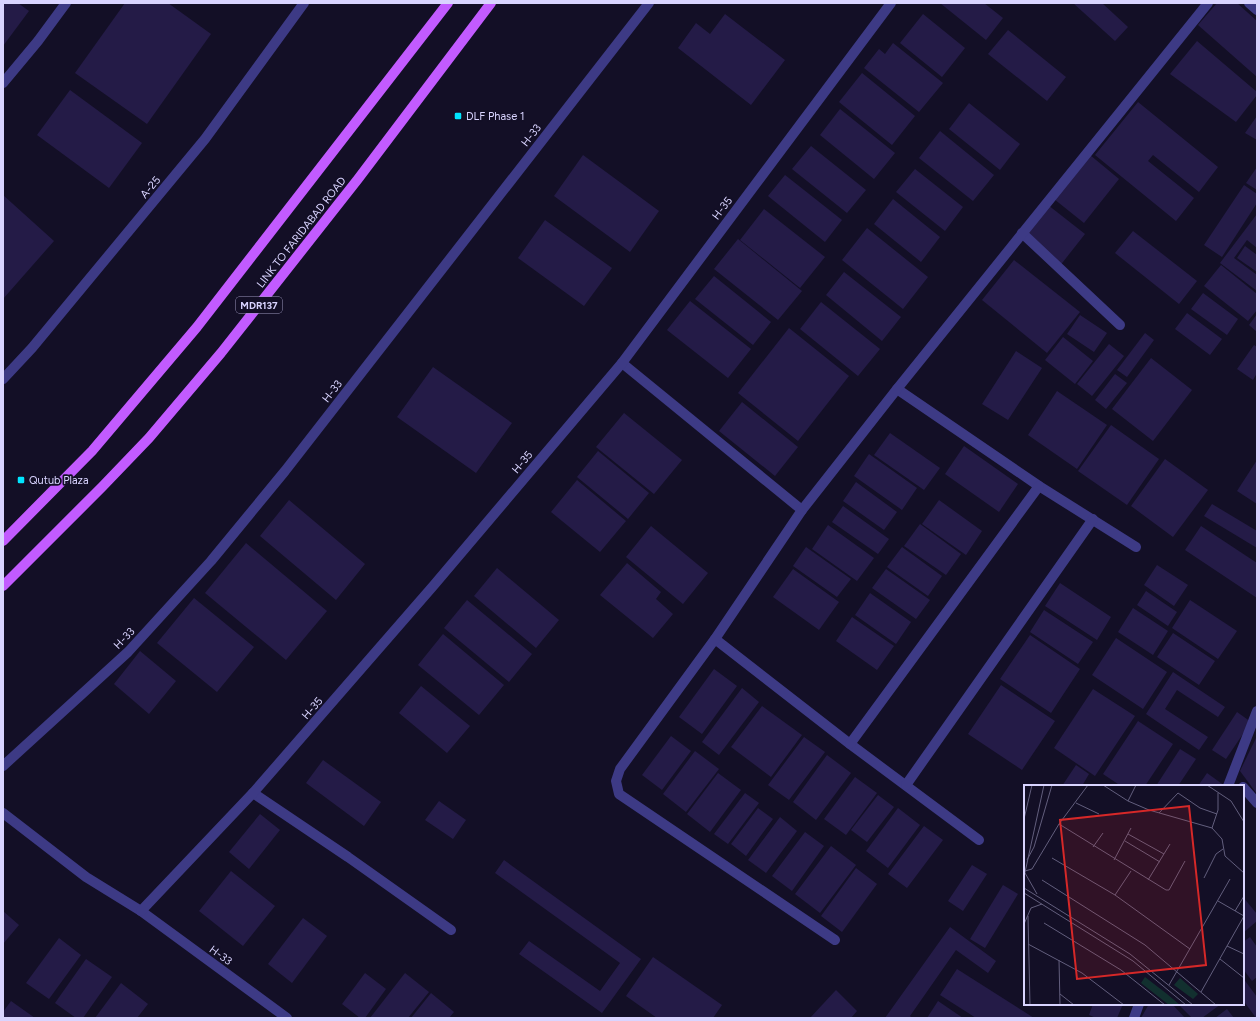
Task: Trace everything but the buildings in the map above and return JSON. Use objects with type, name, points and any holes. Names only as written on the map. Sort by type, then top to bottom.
[{"type":"main road","name":"MDR137","points":[[3,541],[92,450],[197,327],[448,3]]},
{"type":"main road","name":"LINK TO FARIDABAD ROAD","points":[[3,586],[149,438],[221,353],[358,179],[491,3]]},
{"type":"street","points":[[3,83],[38,41],[66,3]]},
{"type":"street","name":"A-25","points":[[3,378],[32,348],[205,139],[304,3]]},
{"type":"street","name":"H-33","points":[[3,766],[128,652],[211,561],[290,465],[649,3]]},
{"type":"street","name":"H-35","points":[[141,911],[254,794],[622,363],[891,3]]},
{"type":"street","points":[[835,940],[619,794],[616,782],[620,769],[715,639],[802,510],[897,389],[1208,3]]},
{"type":"street","points":[[1248,3],[1257,10]]},
{"type":"street","points":[[1022,233],[1120,325]]},
{"type":"street","points":[[622,363],[802,510]]},
{"type":"street","points":[[897,389],[1039,486],[1136,547]]},
{"type":"street","points":[[850,744],[1039,486]]},
{"type":"street","points":[[906,785],[1093,519]]},
{"type":"street","points":[[715,639],[850,744],[979,840]]},
{"type":"street","points":[[1228,785],[1257,711]]},
{"type":"street","points":[[1233,775],[1242,785]]},
{"type":"street","points":[[1244,787],[1257,803]]},
{"type":"street","points":[[254,794],[348,857],[451,930]]},
{"type":"street","name":"H-33","points":[[3,813],[86,877],[141,911],[287,1018]]},
{"type":"street","points":[[1134,1018],[1139,1005]]},
{"type":"place","name":"DLF Phase 1","points":[[458,116]]},
{"type":"place","name":"Qutub Plaza","points":[[21,480]]}]
